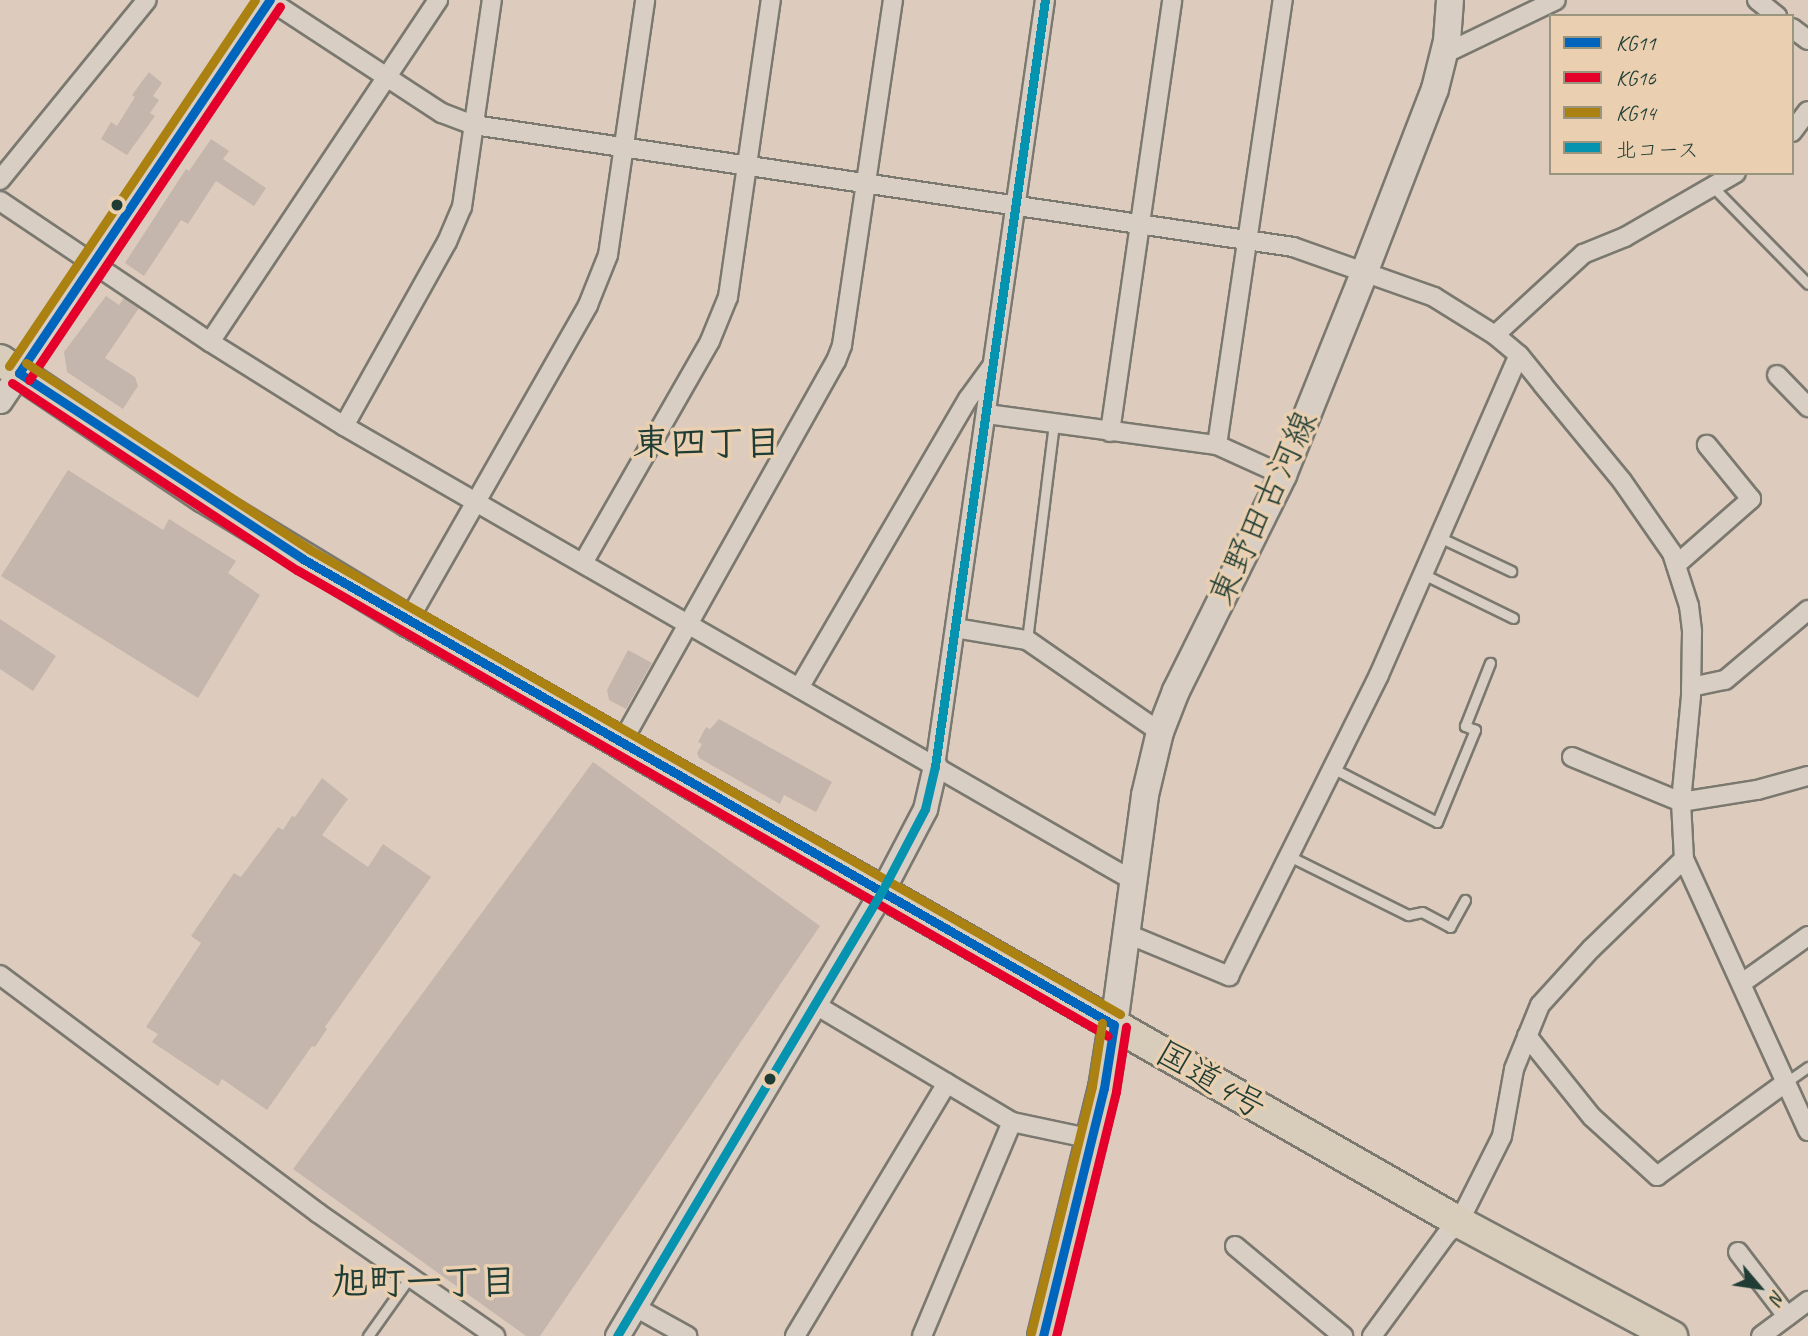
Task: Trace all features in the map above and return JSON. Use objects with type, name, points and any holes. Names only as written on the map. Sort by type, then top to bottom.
[{"type":"highway","name":"国道4号","points":[[10,367],[204,497],[408,621],[1459,1222],[1672,1336]]},
{"type":"highway","points":[[1043,1336],[1092,1139],[1114,1025]]},
{"type":"main road","name":"東野田古河線","points":[[1114,1025],[1145,795],[1160,732],[1176,691],[1283,475],[1364,273],[1435,89],[1444,54],[1450,0]]},
{"type":"street","points":[[0,180],[147,0]]},
{"type":"street","points":[[0,401],[10,367],[93,262],[270,0],[442,113],[474,125],[1141,222],[1293,247],[1434,298],[1495,335],[1518,355],[1632,495],[1672,553],[1689,606],[1692,632],[1691,687],[1681,802],[1684,859],[1808,1131]]},
{"type":"street","points":[[209,342],[438,0]]},
{"type":"street","points":[[344,426],[447,242],[462,207],[492,0]]},
{"type":"street","points":[[408,621],[587,304],[608,255],[645,0]]},
{"type":"street","points":[[583,563],[720,320],[727,297],[771,0]]},
{"type":"street","points":[[622,742],[836,361],[842,345],[893,0]]},
{"type":"street","points":[[617,1336],[882,891],[925,809],[935,766],[1045,0]]},
{"type":"street","points":[[1110,432],[1172,0]]},
{"type":"street","points":[[1217,445],[1283,0]]},
{"type":"street","points":[[1444,54],[1537,5],[1556,0]]},
{"type":"street","points":[[1757,0],[1774,14]]},
{"type":"street","points":[[1794,129],[1808,111]]},
{"type":"street","points":[[1495,335],[1583,254],[1625,237],[1733,175]]},
{"type":"street","points":[[0,201],[209,342],[344,426],[1132,880]]},
{"type":"street","points":[[1125,933],[1229,976],[1425,575],[1518,355]]},
{"type":"street","points":[[799,688],[968,399],[994,363]]},
{"type":"street","points":[[1777,375],[1808,407]]},
{"type":"street","points":[[987,414],[1217,445],[1283,475]]},
{"type":"street","points":[[1676,565],[1751,499],[1707,445]]},
{"type":"street","points":[[1691,687],[1725,680],[1808,610]]},
{"type":"street","points":[[955,628],[1027,640],[1160,732]]},
{"type":"street","points":[[1572,757],[1681,802],[1757,790],[1808,776]]},
{"type":"street","points":[[1374,1335],[1446,1235],[1459,1222],[1502,1136],[1514,1069],[1540,1005],[1591,949],[1684,859]]},
{"type":"street","points":[[1742,983],[1808,936]]},
{"type":"street","points":[[0,975],[318,1213],[411,1275],[495,1336]]},
{"type":"street","points":[[814,1004],[1012,1122],[1092,1139]]},
{"type":"street","points":[[1527,1036],[1592,1117],[1657,1177],[1785,1083]]},
{"type":"street","points":[[795,1336],[947,1083]]},
{"type":"street","points":[[922,1336],[1012,1122]]},
{"type":"street","points":[[1235,1246],[1343,1336]]},
{"type":"street","points":[[1738,1252],[1787,1316]]},
{"type":"street","points":[[1761,1336],[1808,1301]]},
{"type":"street","points":[[635,1307],[687,1336]]},
{"type":"lane","points":[[1714,188],[1808,284]]},
{"type":"lane","points":[[1027,640],[1054,424]]},
{"type":"lane","points":[[1439,537],[1511,572]]},
{"type":"lane","points":[[1425,575],[1513,618]]},
{"type":"lane","points":[[1332,768],[1437,822],[1475,730],[1465,726],[1490,663]]},
{"type":"lane","points":[[1289,856],[1408,915],[1422,912],[1450,927],[1465,900]]},
{"type":"lane","points":[[1785,1083],[1808,1067]]},
{"type":"lane","points":[[368,1336],[411,1275]]},
{"type":"building","points":[[149,72],[162,83],[153,96],[159,100],[150,113],[155,116],[127,155],[101,139],[111,122],[117,126],[135,97],[132,95]]},
{"type":"building","points":[[211,139],[229,151],[223,159],[266,188],[254,206],[216,181],[188,224],[181,220],[144,276],[125,263],[186,169],[189,171]]},
{"type":"building","points":[[106,296],[119,305],[124,298],[139,308],[105,358],[135,377],[138,386],[123,409],[67,372],[64,352]]},
{"type":"building","points":[[68,470],[163,530],[169,519],[236,561],[228,573],[260,595],[198,698],[1,576]]},
{"type":"building","points":[[0,619],[56,656],[33,691],[0,669]]},
{"type":"building","points":[[628,650],[652,663],[626,709],[609,700],[607,690]]},
{"type":"building","points":[[719,719],[832,782],[816,812],[784,795],[780,804],[699,758],[697,753],[702,744],[698,742],[706,727],[710,729]]},
{"type":"building","points":[[593,762],[820,926],[540,1336],[526,1336],[293,1169]]},
{"type":"building","points":[[322,778],[348,799],[322,835],[368,867],[383,844],[431,877],[325,1027],[327,1029],[315,1047],[312,1046],[267,1110],[222,1079],[218,1086],[152,1042],[158,1034],[146,1027],[201,943],[191,936],[234,873],[241,877],[278,827],[283,830],[292,816],[295,817]]},
{"type":"transit line","name":"KG14","points":[[9,366],[255,0]]},
{"type":"transit line","name":"KG11","points":[[19,373],[270,0]]},
{"type":"transit line","name":"北コース","points":[[617,1336],[882,891],[925,809],[935,766],[1045,0]]},
{"type":"transit line","name":"KG16","points":[[29,380],[280,7]]},
{"type":"transit line","name":"KG14","points":[[26,363],[309,549],[1120,1014]]},
{"type":"transit line","name":"KG11","points":[[19,373],[303,559],[1114,1025]]},
{"type":"transit line","name":"KG16","points":[[12,383],[297,570],[1108,1036]]},
{"type":"transit line","name":"KG14","points":[[1031,1333],[1092,1086],[1102,1023]]},
{"type":"transit line","name":"KG11","points":[[1043,1336],[1104,1088],[1114,1025]]},
{"type":"transit line","name":"KG16","points":[[1056,1336],[1116,1091],[1126,1027]]},
{"type":"district","name":"東四丁目","points":[[707,443]]},
{"type":"district","name":"旭町一丁目","points":[[424,1282]]}]
